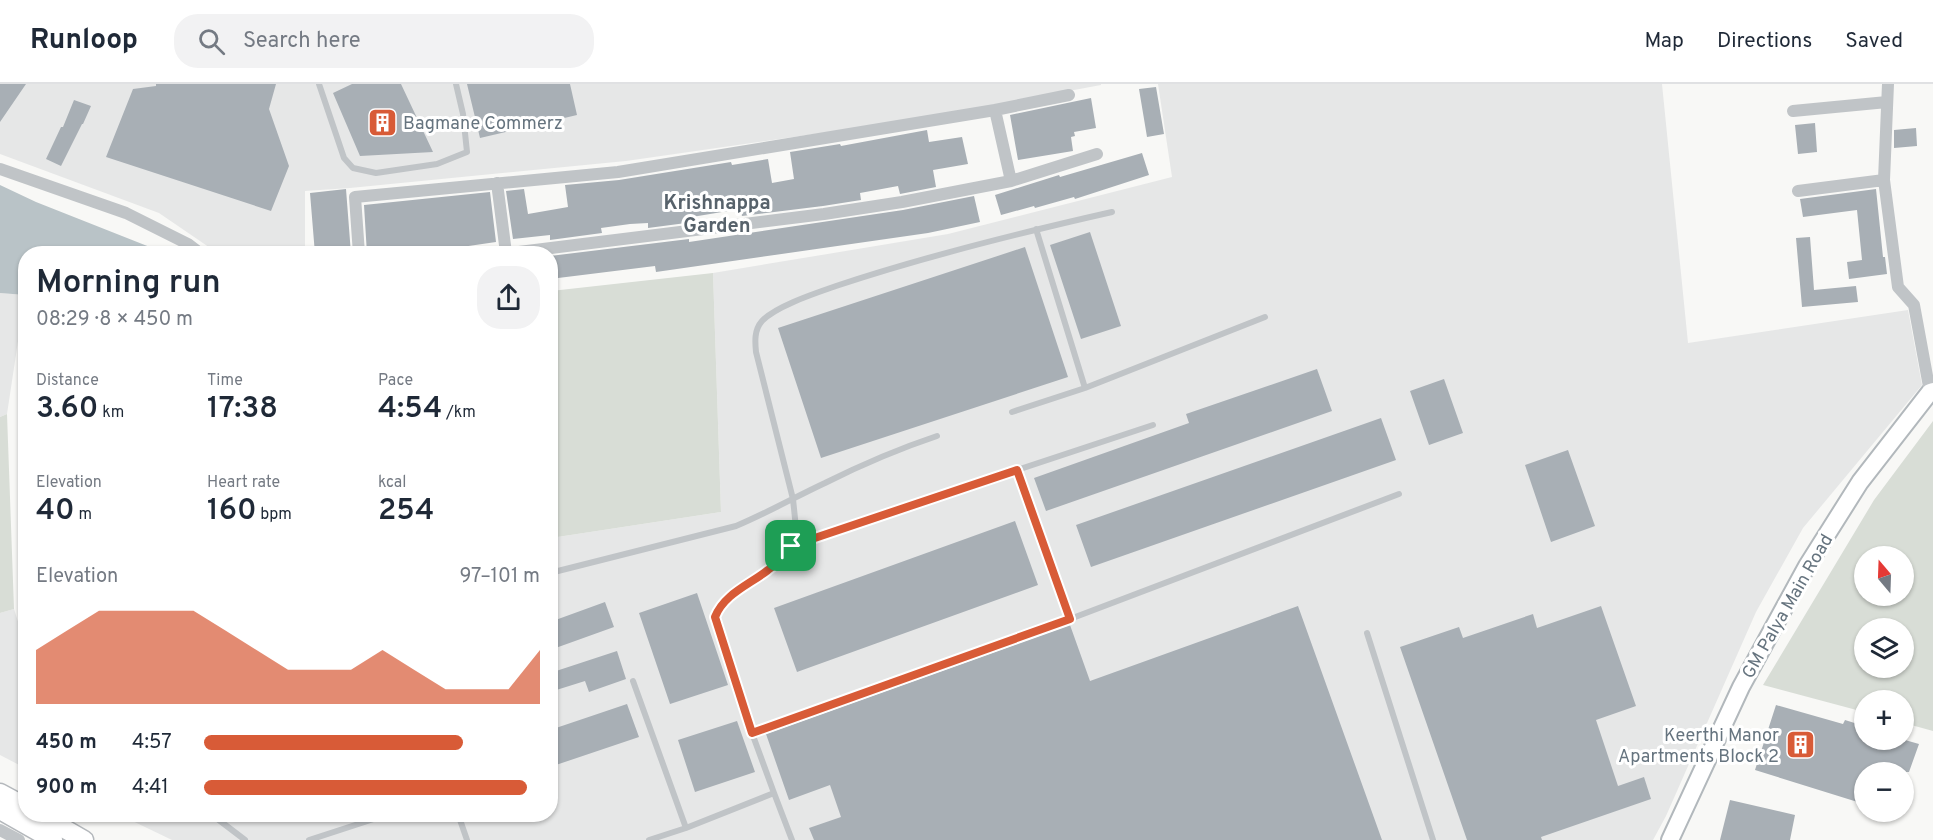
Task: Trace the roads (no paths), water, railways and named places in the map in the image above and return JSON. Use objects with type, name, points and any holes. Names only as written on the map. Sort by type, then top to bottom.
[{"type":"main road","name":"GM Palya Main Road","points":[[1672,840],[1741,687],[1807,566],[1860,482],[1932,391]]},
{"type":"main road","points":[[0,793],[18,803]]},
{"type":"main road","points":[[0,810],[18,815]]},
{"type":"main road","points":[[47,824],[84,840]]},
{"type":"street","points":[[1888,84],[1884,180],[1898,287],[1914,305],[1932,391]]},
{"type":"street","points":[[358,246],[355,197],[618,172],[995,110],[1069,95]]},
{"type":"street","points":[[1793,111],[1887,102]]},
{"type":"street","points":[[995,110],[1011,181]]},
{"type":"street","points":[[558,246],[824,214],[902,202],[1011,181],[1097,154]]},
{"type":"street","points":[[0,169],[126,213],[191,246]]},
{"type":"street","points":[[1798,190],[1884,180]]},
{"type":"street","points":[[497,183],[503,246]]},
{"type":"street","points":[[0,830],[19,840]]},
{"type":"lane","points":[[319,84],[344,158],[353,168],[376,173],[437,164],[467,152],[463,114],[456,84]]},
{"type":"lane","points":[[792,840],[752,733],[715,617],[720,606],[729,596],[771,568],[791,546],[796,528],[793,498],[756,352],[757,328],[771,314],[810,295],[874,273],[1036,229],[1112,212]]},
{"type":"lane","points":[[1036,229],[1085,388]]},
{"type":"lane","points":[[1012,412],[1085,388],[1265,317]]},
{"type":"lane","points":[[791,546],[1153,425]]},
{"type":"lane","points":[[558,571],[736,526],[905,447],[937,436]]},
{"type":"lane","points":[[1017,470],[1070,619]]},
{"type":"lane","points":[[752,733],[1070,619],[1399,494]]},
{"type":"lane","points":[[1368,633],[1433,840]]},
{"type":"lane","points":[[633,681],[686,828]]},
{"type":"lane","points":[[650,840],[774,793]]},
{"type":"lane","points":[[221,822],[245,840]]},
{"type":"lane","points":[[309,840],[364,822]]},
{"type":"lane","points":[[461,822],[467,840]]},
{"type":"place","name":"Bagmane Commerz","points":[[382,123]]},
{"type":"place","name":"Keerthi Manor Apartments Block 2","points":[[1800,745]]},
{"type":"district","name":"Krishnappa Garden","points":[[717,214]]}]
